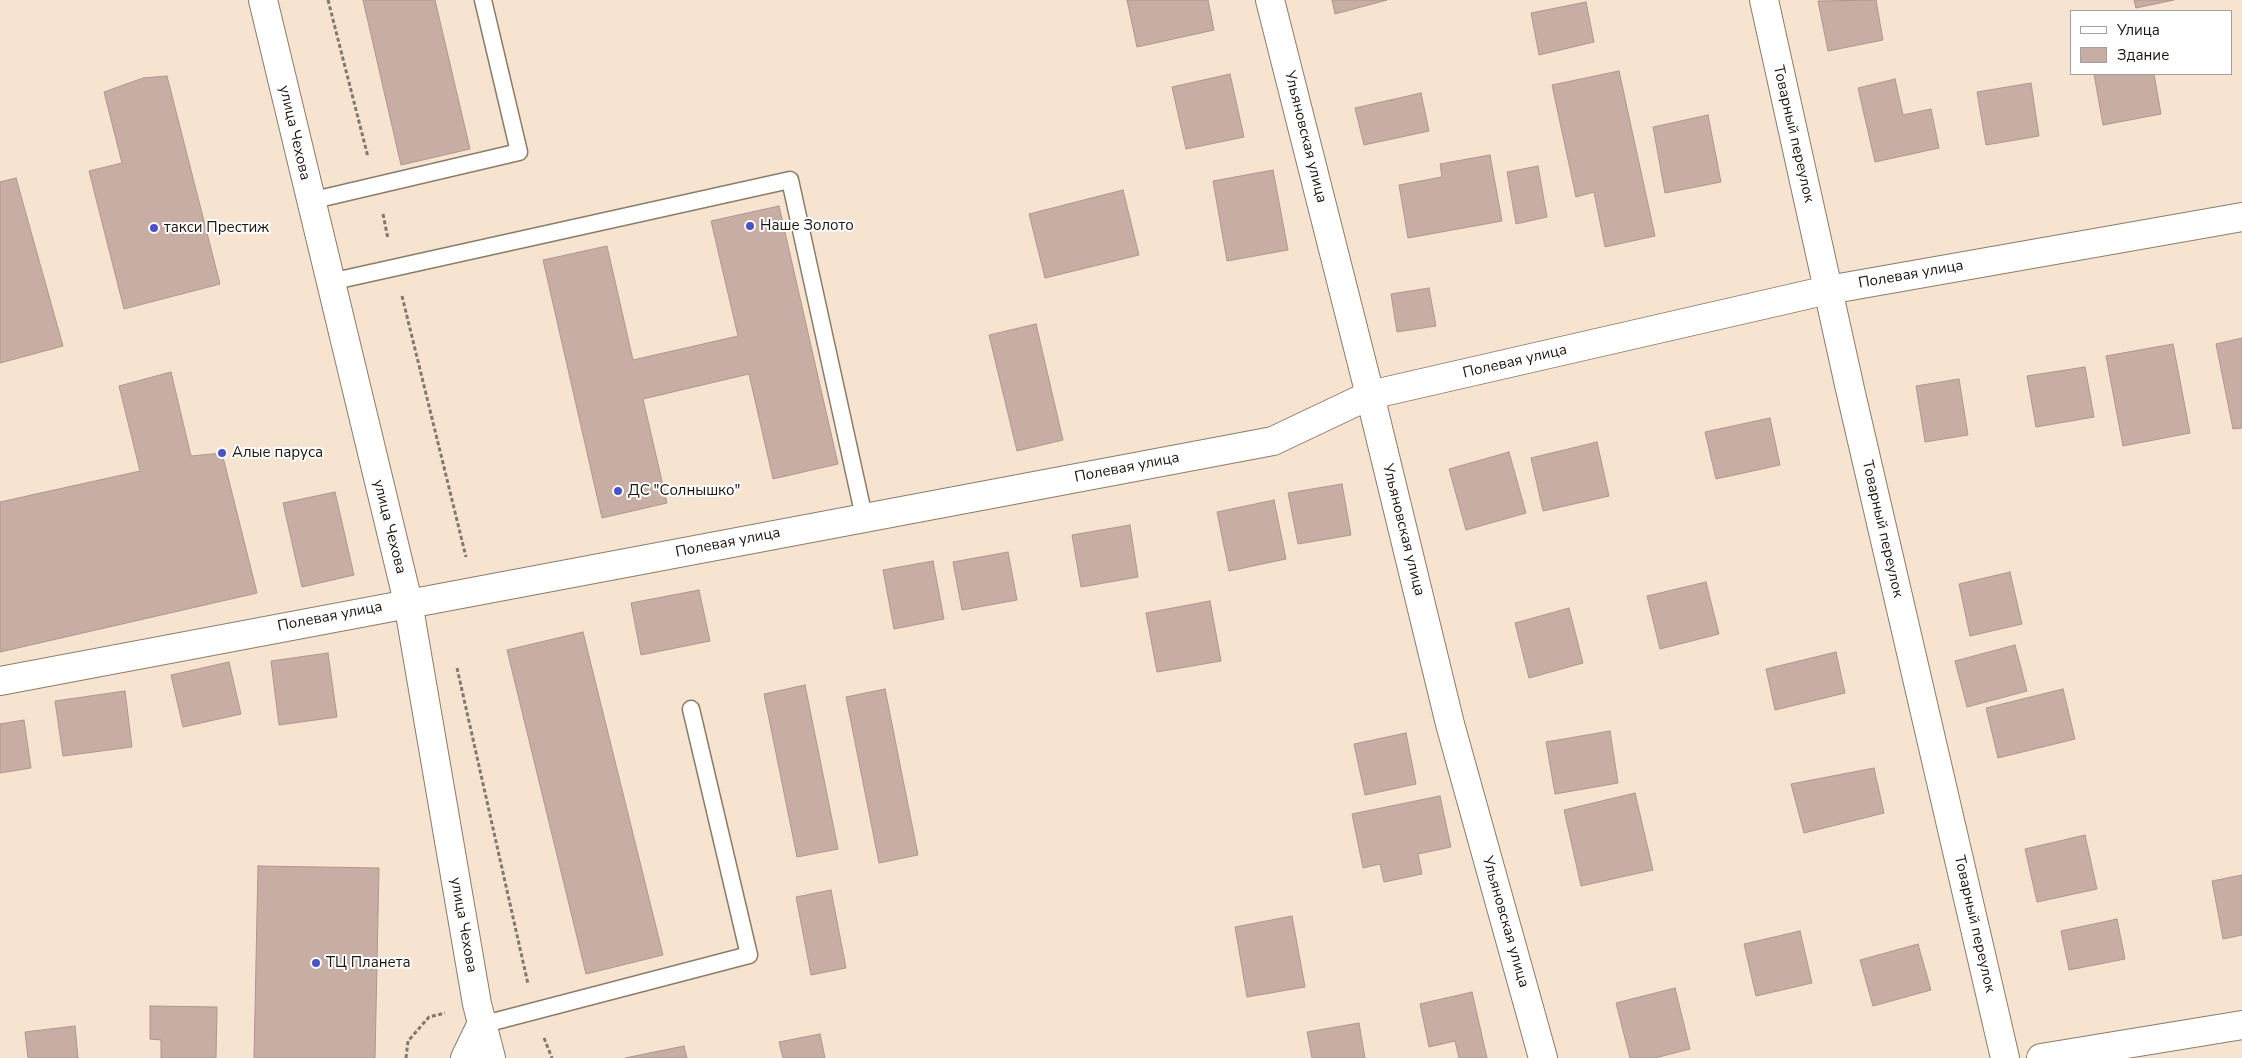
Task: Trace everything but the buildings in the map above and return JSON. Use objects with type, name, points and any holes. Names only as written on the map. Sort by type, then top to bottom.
[{"type":"street","name":"улица Чехова","points":[[263,0],[408,602],[481,1025],[491,1058]]},
{"type":"street","name":"Ульяновская улица","points":[[1270,0],[1370,395],[1450,724],[1543,1058]]},
{"type":"street","name":"Товарный переулок","points":[[1764,0],[1828,290],[2004,1058]]},
{"type":"street","name":"Полевая улица","points":[[0,681],[408,602],[1273,440],[1370,395],[1828,290],[2242,217]]},
{"type":"street","points":[[2041,1058],[2242,1024]]},
{"type":"street","points":[[466,1058],[481,1025]]},
{"type":"lane","points":[[310,201],[518,152],[483,0]]},
{"type":"lane","points":[[330,282],[790,180],[864,517]]},
{"type":"lane","points":[[481,1025],[749,955],[691,709]]},
{"type":"path","points":[[328,0],[376,185],[468,562],[459,593]]},
{"type":"path","points":[[456,665],[534,1011],[552,1058]]},
{"type":"place","name":"Наше Золото","points":[[750,226]]},
{"type":"place","name":"такси Престиж","points":[[154,228]]},
{"type":"place","name":"Алые паруса","points":[[222,453]]},
{"type":"place","name":"ДС \"Солнышко\"","points":[[618,491]]},
{"type":"place","name":"ТЦ Планета","points":[[316,963]]}]
